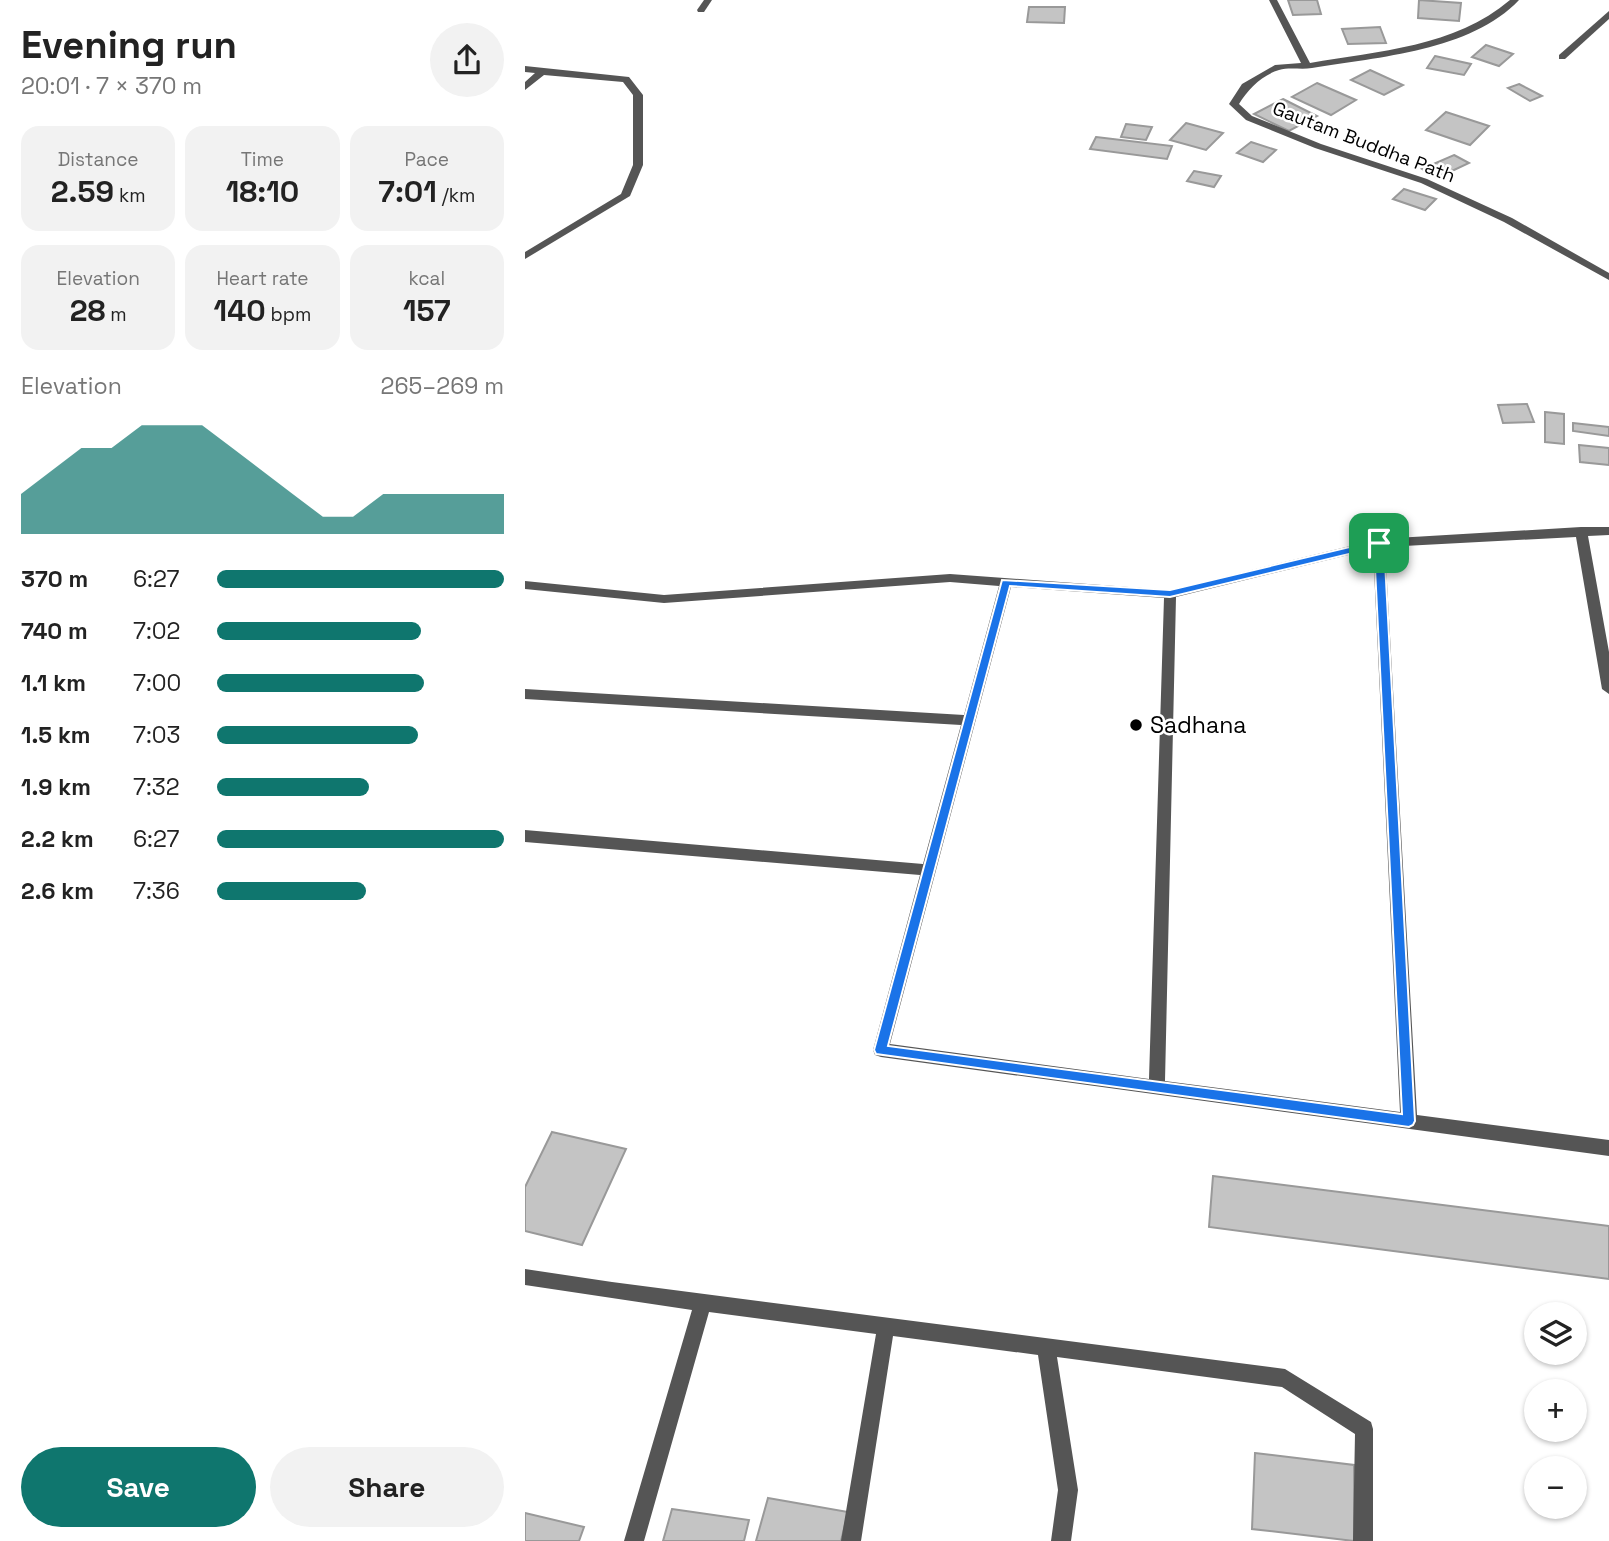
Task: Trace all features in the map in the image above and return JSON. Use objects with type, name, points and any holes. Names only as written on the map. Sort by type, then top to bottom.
[{"type":"street","points":[[701,10],[708,0]]},
{"type":"street","points":[[1273,0],[1307,65]]},
{"type":"street","name":"Gautam Buddha Path","points":[[1514,0],[1494,18],[1437,43],[1307,65],[1278,66],[1245,86],[1234,104],[1249,118],[1318,146],[1436,187],[1508,220],[1609,277]]},
{"type":"street","points":[[1562,57],[1609,14]]},
{"type":"street","points":[[525,69],[626,79],[638,95],[638,165],[625,196],[525,256]]},
{"type":"street","points":[[525,87],[542,72]]},
{"type":"street","points":[[1581,531],[1609,689]]},
{"type":"street","points":[[525,585],[664,599],[950,578],[1170,594],[1379,543],[1609,531]]},
{"type":"street","points":[[1379,543],[1409,1121]]},
{"type":"street","points":[[1006,582],[881,1050],[1609,1148]]},
{"type":"street","points":[[1157,1088],[1170,594]]},
{"type":"street","points":[[525,694],[968,720]]},
{"type":"street","points":[[525,836],[929,870]]},
{"type":"street","points":[[525,1277],[703,1303],[1285,1378],[1364,1429],[1363,1541]]},
{"type":"street","points":[[634,1541],[703,1303]]},
{"type":"street","points":[[851,1541],[886,1327]]},
{"type":"street","points":[[1046,1347],[1068,1490],[1061,1541]]},
{"type":"building","points":[[1288,0],[1317,0],[1321,14],[1293,15]]},
{"type":"building","points":[[1419,0],[1461,3],[1459,21],[1418,18]]},
{"type":"building","points":[[1029,7],[1065,7],[1064,23],[1027,22]]},
{"type":"building","points":[[1380,27],[1386,43],[1348,44],[1342,29]]},
{"type":"building","points":[[1486,45],[1513,54],[1499,66],[1472,57]]},
{"type":"building","points":[[1435,56],[1471,64],[1464,75],[1427,68]]},
{"type":"building","points":[[1370,70],[1403,85],[1384,95],[1351,80]]},
{"type":"building","points":[[1317,83],[1356,100],[1331,115],[1292,97]]},
{"type":"building","points":[[1519,84],[1542,96],[1530,101],[1508,88]]},
{"type":"building","points":[[1283,99],[1317,116],[1289,131],[1254,114]]},
{"type":"building","points":[[1446,112],[1489,126],[1470,145],[1426,130]]},
{"type":"building","points":[[1186,123],[1223,133],[1206,150],[1170,140]]},
{"type":"building","points":[[1126,124],[1152,127],[1146,140],[1121,137]]},
{"type":"building","points":[[1096,137],[1172,146],[1167,159],[1090,149]]},
{"type":"building","points":[[1251,142],[1276,150],[1263,162],[1237,153]]},
{"type":"building","points":[[1454,155],[1469,163],[1437,178],[1422,169]]},
{"type":"building","points":[[1194,171],[1221,176],[1214,187],[1187,181]]},
{"type":"building","points":[[1404,189],[1436,199],[1425,210],[1393,199]]},
{"type":"building","points":[[1527,404],[1534,422],[1503,423],[1498,405]]},
{"type":"building","points":[[1545,412],[1564,414],[1564,444],[1545,442]]},
{"type":"building","points":[[1573,423],[1609,427],[1609,436],[1573,431]]},
{"type":"building","points":[[1579,445],[1609,448],[1609,465],[1580,462]]},
{"type":"building","points":[[552,1132],[626,1149],[582,1245],[525,1231],[525,1187]]},
{"type":"building","points":[[1213,1176],[1609,1226],[1609,1279],[1209,1227]]},
{"type":"building","points":[[1255,1453],[1354,1465],[1354,1541],[1252,1529]]},
{"type":"building","points":[[768,1498],[848,1512],[841,1541],[756,1541]]},
{"type":"building","points":[[672,1509],[749,1520],[744,1541],[663,1541]]},
{"type":"building","points":[[525,1513],[584,1527],[579,1541],[525,1541]]},
{"type":"place","name":"Sadhana","points":[[1136,725]]},
{"type":"route","points":[[1379,543],[1409,1121],[881,1050],[1006,582],[1170,594],[1379,543]]}]
